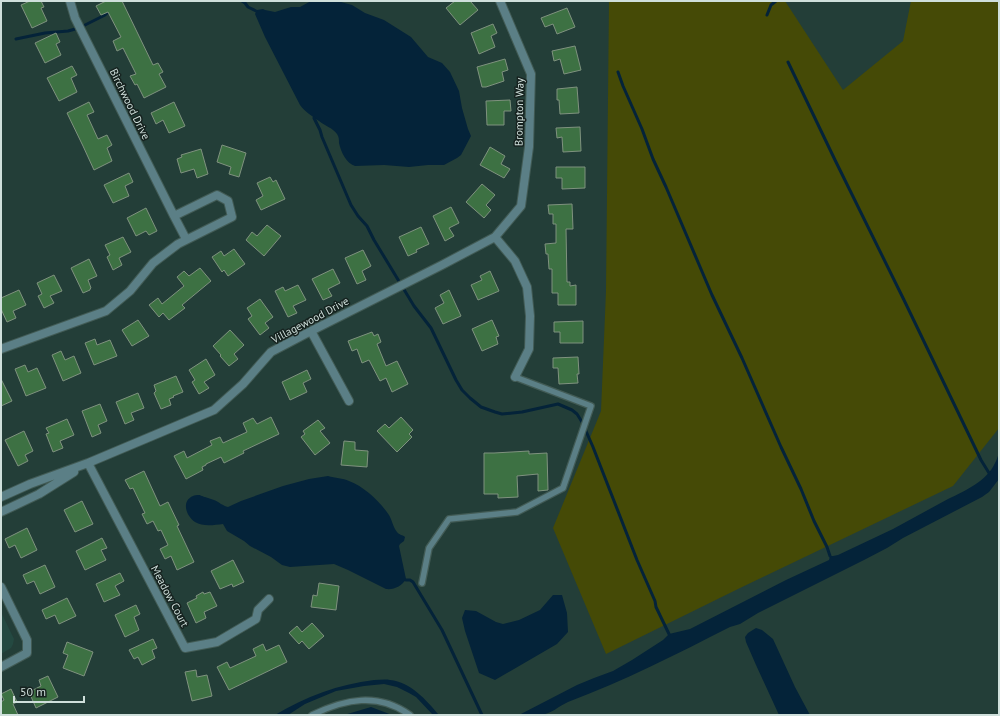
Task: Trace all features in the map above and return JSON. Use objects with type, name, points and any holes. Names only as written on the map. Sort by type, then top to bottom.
[{"type":"street","name":"Birchwood Drive","points":[[70,1],[75,18],[186,239]]},
{"type":"street","name":"Brompton Way","points":[[500,1],[531,74],[529,147],[521,206]]},
{"type":"street","points":[[1,349],[106,310],[130,291],[153,263],[178,244],[232,217],[228,201],[217,195],[174,216]]},
{"type":"street","name":"Villagewood Drive","points":[[1,497],[30,484],[88,463],[214,410],[243,384],[271,352],[496,237],[521,206]]},
{"type":"street","points":[[496,237],[515,261],[527,287],[530,316],[528,349],[515,377]]},
{"type":"street","points":[[311,331],[349,401]]},
{"type":"street","name":"Villagewood Drive","points":[[1,512],[39,494],[88,463]]},
{"type":"street","name":"Meadow Court","points":[[88,463],[185,648],[217,642],[256,618],[258,610],[269,599]]},
{"type":"street","points":[[1,588],[27,640],[27,653],[1,667]]},
{"type":"lane","points":[[422,583],[429,548],[449,519],[517,512],[563,488],[591,406],[515,377]]},
{"type":"lane","points":[[312,715],[321,710],[340,704],[375,700],[402,709],[410,715]]},
{"type":"shaded area","points":[[1,612],[14,639],[11,648],[1,654]]},
{"type":"green space","points":[[609,1],[785,1],[843,90],[903,41],[911,1],[999,1],[999,428],[953,486],[606,654],[553,528],[601,411],[606,291]]},
{"type":"water","points":[[311,1],[341,2],[352,5],[365,13],[384,20],[411,37],[428,57],[442,63],[450,72],[459,91],[462,108],[471,136],[461,155],[444,165],[409,167],[384,165],[355,166],[347,160],[335,132],[309,114],[300,105],[265,37],[255,14],[257,10],[263,9],[275,12],[291,7],[300,7]]},
{"type":"water","points":[[999,454],[999,479],[989,492],[982,497],[864,560],[758,613],[740,624],[730,627],[650,667],[568,702],[548,713],[538,715],[519,715],[577,685],[613,671],[663,640],[669,634],[690,629],[786,580],[829,560],[830,556],[838,555],[893,529],[968,489],[987,475],[996,462]]},
{"type":"water","points":[[328,476],[347,480],[361,487],[377,500],[390,517],[397,532],[405,537],[404,541],[399,546],[406,579],[400,586],[392,589],[386,589],[334,564],[290,567],[282,565],[227,531],[223,524],[198,524],[189,516],[186,509],[187,501],[195,495],[200,495],[214,500],[228,507],[283,486]]},
{"type":"water","points":[[553,595],[562,595],[567,613],[568,632],[557,644],[495,680],[479,673],[462,618],[465,610],[476,611],[496,622],[503,624],[519,620],[540,610]]},
{"type":"water","points":[[756,628],[762,630],[773,639],[795,687],[810,715],[779,715],[746,642],[745,637]]},
{"type":"water","points":[[374,680],[398,681],[405,684],[429,703],[439,715],[433,715],[416,697],[409,693],[397,687],[384,684],[336,691],[305,704],[288,715],[275,715],[298,702],[323,692]]},
{"type":"water","points":[[371,707],[392,715],[344,715]]},
{"type":"building","points":[[30,1],[41,1],[44,7],[41,8],[47,21],[32,28],[21,5]]},
{"type":"building","points":[[106,1],[122,1],[153,65],[158,63],[163,72],[159,74],[166,87],[144,98],[137,84],[135,85],[130,76],[136,74],[123,48],[117,51],[113,41],[121,37],[108,12],[101,15],[96,6]]},
{"type":"building","points":[[455,1],[470,1],[478,10],[460,25],[446,8]]},
{"type":"building","points":[[567,8],[575,27],[557,34],[553,24],[545,27],[541,18]]},
{"type":"building","points":[[493,24],[497,33],[491,36],[495,47],[479,54],[471,33]]},
{"type":"building","points":[[56,33],[60,42],[56,44],[61,55],[45,63],[35,43]]},
{"type":"building","points":[[575,46],[581,70],[564,74],[560,59],[554,61],[552,51]]},
{"type":"building","points":[[505,59],[508,70],[502,72],[504,81],[482,87],[477,67]]},
{"type":"building","points":[[72,66],[77,75],[71,78],[77,92],[59,101],[47,78]]},
{"type":"building","points":[[577,87],[579,113],[560,114],[559,100],[557,100],[557,89]]},
{"type":"building","points":[[510,100],[511,111],[504,111],[504,125],[487,125],[486,101]]},
{"type":"building","points":[[89,102],[94,112],[87,115],[98,139],[107,135],[112,145],[107,148],[112,161],[94,170],[67,113]]},
{"type":"building","points":[[174,102],[185,126],[169,133],[163,120],[156,124],[151,113]]},
{"type":"building","points":[[580,127],[581,151],[563,152],[562,137],[557,138],[556,128]]},
{"type":"building","points":[[222,145],[246,153],[239,177],[229,174],[231,167],[217,162]]},
{"type":"building","points":[[490,147],[505,156],[501,164],[510,169],[504,178],[480,165]]},
{"type":"building","points":[[201,149],[208,174],[197,178],[194,169],[181,173],[177,159],[182,157],[181,155]]},
{"type":"building","points":[[556,167],[585,167],[585,188],[562,189],[562,178],[556,178]]},
{"type":"building","points":[[129,173],[133,182],[125,186],[129,196],[113,203],[104,185]]},
{"type":"building","points":[[270,177],[273,182],[276,180],[285,199],[261,210],[256,200],[263,196],[257,183]]},
{"type":"building","points":[[482,184],[495,195],[486,205],[491,210],[484,218],[466,202]]},
{"type":"building","points":[[572,204],[573,229],[566,229],[567,282],[570,282],[570,286],[576,285],[576,305],[558,305],[558,293],[552,293],[552,269],[549,269],[548,254],[546,254],[545,244],[556,243],[556,224],[553,224],[553,214],[549,214],[548,205]]},
{"type":"building","points":[[451,207],[459,223],[449,228],[454,236],[445,241],[433,216]]},
{"type":"building","points":[[146,208],[157,231],[149,235],[146,231],[136,236],[127,218]]},
{"type":"building","points":[[267,225],[281,236],[264,256],[246,240],[252,232],[257,236]]},
{"type":"building","points":[[421,227],[429,244],[416,250],[417,252],[408,256],[399,237]]},
{"type":"building","points":[[123,237],[131,252],[119,258],[122,265],[113,270],[107,257],[110,255],[105,245]]},
{"type":"building","points":[[234,249],[245,264],[228,276],[224,270],[222,272],[212,257],[221,251],[224,256]]},
{"type":"building","points":[[363,250],[371,266],[362,271],[366,280],[357,284],[345,258]]},
{"type":"building","points":[[89,259],[97,276],[88,280],[91,288],[83,293],[71,268]]},
{"type":"building","points":[[200,268],[211,281],[182,305],[185,308],[169,320],[163,313],[159,317],[149,305],[158,298],[162,304],[184,286],[177,277],[184,271],[189,276]]},
{"type":"building","points":[[333,269],[340,283],[328,289],[332,296],[323,300],[312,279]]},
{"type":"building","points":[[490,271],[499,291],[478,300],[471,285],[482,280],[480,276]]},
{"type":"building","points":[[54,275],[62,291],[50,296],[54,303],[44,308],[38,296],[42,294],[37,283]]},
{"type":"building","points":[[298,285],[306,300],[293,306],[297,313],[288,317],[275,291],[283,287],[285,291]]},
{"type":"building","points":[[19,290],[26,305],[13,311],[16,318],[7,322],[1,309],[1,298]]},
{"type":"building","points":[[449,290],[461,316],[443,324],[435,308],[444,303],[440,295]]},
{"type":"building","points":[[260,299],[273,317],[265,323],[269,328],[260,335],[248,319],[252,316],[247,308]]},
{"type":"building","points":[[138,320],[149,336],[132,346],[122,330]]},
{"type":"building","points":[[492,320],[499,336],[496,337],[498,344],[482,351],[472,329]]},
{"type":"building","points":[[583,321],[583,343],[560,343],[560,332],[554,332],[554,322]]},
{"type":"building","points":[[230,330],[244,345],[234,354],[238,359],[229,366],[213,346]]},
{"type":"building","points":[[372,332],[374,336],[378,334],[381,342],[377,344],[386,366],[397,361],[408,384],[392,392],[386,378],[380,381],[369,360],[362,363],[357,349],[352,351],[348,341]]},
{"type":"building","points":[[95,339],[97,345],[110,340],[117,356],[94,365],[85,343]]},
{"type":"building","points":[[61,351],[65,360],[74,356],[81,373],[63,381],[52,355]]},
{"type":"building","points":[[578,357],[578,383],[559,384],[558,368],[553,368],[553,358]]},
{"type":"building","points":[[206,359],[215,375],[204,382],[209,388],[199,394],[192,382],[195,380],[189,370]]},
{"type":"building","points":[[25,365],[28,372],[37,368],[46,388],[26,396],[15,369]]},
{"type":"building","points":[[307,370],[311,379],[303,383],[307,392],[290,400],[282,382]]},
{"type":"building","points":[[176,376],[183,392],[169,399],[171,405],[161,409],[154,393],[156,391],[154,385]]},
{"type":"building","points":[[1,379],[12,401],[1,406]]},
{"type":"building","points":[[138,393],[144,408],[131,413],[134,420],[125,424],[116,402]]},
{"type":"building","points":[[100,404],[107,421],[98,425],[101,433],[92,437],[82,411]]},
{"type":"building","points":[[271,417],[279,434],[243,451],[244,453],[224,463],[221,457],[206,464],[202,467],[203,470],[186,479],[174,456],[184,451],[187,458],[212,445],[210,441],[220,437],[223,443],[247,432],[243,423],[253,418],[257,424]]},
{"type":"building","points":[[401,417],[413,430],[409,434],[412,437],[397,452],[377,431],[385,424],[389,428]]},
{"type":"building","points":[[67,419],[74,435],[60,441],[63,448],[53,452],[46,434],[49,433],[46,428]]},
{"type":"building","points":[[318,420],[325,428],[320,431],[330,443],[315,455],[301,437],[305,434],[303,431]]},
{"type":"building","points":[[24,431],[33,451],[25,455],[28,461],[18,466],[5,440]]},
{"type":"building","points":[[344,441],[355,442],[355,450],[368,451],[367,467],[341,465]]},
{"type":"building","points":[[529,451],[529,454],[547,453],[548,490],[538,491],[538,474],[517,476],[518,497],[498,498],[498,494],[484,494],[484,453]]},
{"type":"building","points":[[144,471],[160,506],[168,502],[179,525],[177,526],[194,562],[177,570],[171,556],[165,559],[160,549],[168,545],[161,530],[158,531],[153,521],[147,524],[142,514],[145,513],[133,488],[130,489],[125,480]]},
{"type":"building","points":[[82,501],[93,524],[75,532],[64,510]]},
{"type":"building","points":[[27,528],[37,550],[21,558],[15,545],[9,548],[5,539]]},
{"type":"building","points":[[102,538],[107,548],[101,550],[106,560],[85,570],[76,551]]},
{"type":"building","points":[[233,560],[244,582],[233,587],[232,584],[220,589],[211,571]]},
{"type":"building","points":[[45,565],[55,587],[40,594],[34,581],[27,584],[23,575]]},
{"type":"building","points":[[120,573],[124,581],[115,586],[120,595],[104,602],[96,584]]},
{"type":"building","points":[[319,583],[339,586],[336,610],[311,607],[313,595],[317,596]]},
{"type":"building","points":[[203,592],[204,594],[210,592],[217,606],[204,612],[206,618],[196,623],[187,603],[197,598],[196,596]]},
{"type":"building","points":[[67,598],[76,616],[59,624],[55,615],[46,619],[42,610]]},
{"type":"building","points":[[136,605],[140,614],[134,617],[139,630],[125,637],[115,615]]},
{"type":"building","points":[[312,623],[324,636],[309,649],[302,641],[299,644],[289,633],[297,626],[302,632]]},
{"type":"building","points":[[153,639],[157,648],[152,650],[155,658],[142,665],[138,657],[134,659],[129,650]]},
{"type":"building","points":[[67,642],[93,652],[84,676],[63,668],[68,655],[63,653]]},
{"type":"building","points":[[263,644],[266,651],[279,645],[287,662],[229,690],[217,667],[227,662],[230,668],[256,656],[253,649]]},
{"type":"building","points":[[196,670],[197,677],[207,675],[212,696],[192,701],[185,672]]},
{"type":"building","points":[[48,676],[58,697],[36,708],[29,692],[41,686],[39,680]]},
{"type":"building","points":[[11,689],[17,702],[13,704],[18,715],[1,715],[1,702],[4,700],[1,694]]},
{"type":"waterway","points":[[242,1],[248,7],[256,11]]},
{"type":"waterway","points":[[767,15],[771,5],[776,1]]},
{"type":"waterway","points":[[16,39],[79,28],[105,15],[110,10]]},
{"type":"waterway","points":[[788,62],[981,460],[989,473]]},
{"type":"waterway","points":[[618,72],[653,159],[712,295],[742,358],[830,556]]},
{"type":"waterway","points":[[314,118],[351,205],[367,226],[414,306],[431,328],[462,390],[481,407],[502,414],[522,412],[558,404],[572,410],[577,414],[593,447],[637,560],[655,601],[656,607],[669,634]]},
{"type":"waterway","points":[[406,580],[413,582],[442,630],[482,715]]}]
